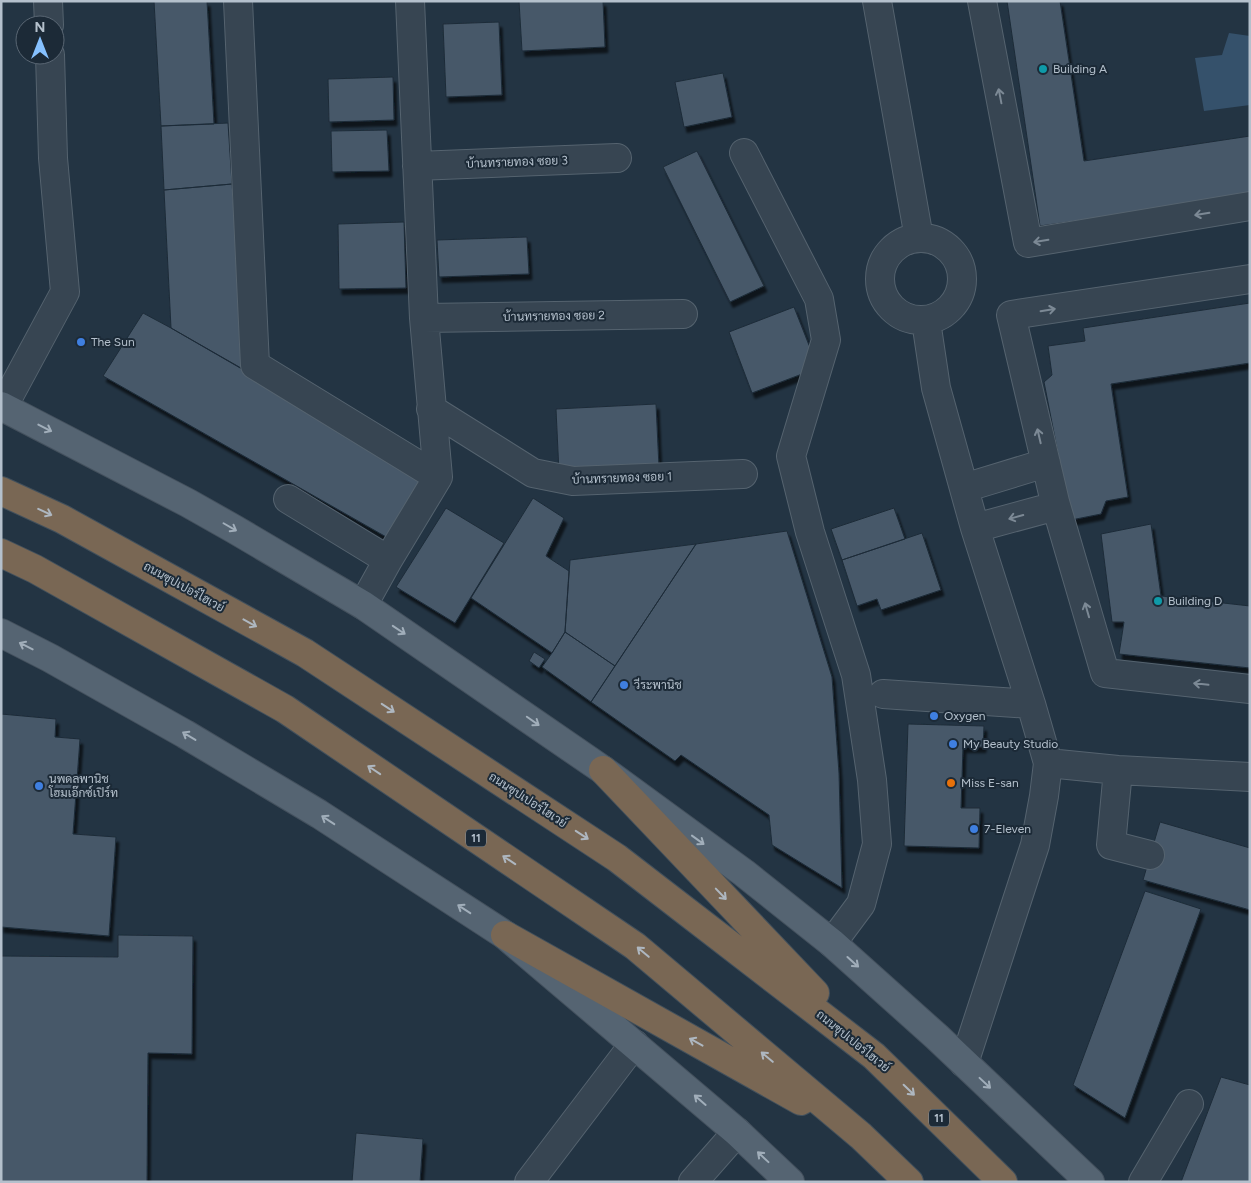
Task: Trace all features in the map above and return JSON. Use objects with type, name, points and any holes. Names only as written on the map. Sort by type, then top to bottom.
[{"type":"highway","name":"ถนนซุปเปอร์ไฮเวย์","points":[[1,491],[62,520],[305,653],[617,858],[874,1056],[1003,1182]]},
{"type":"highway","name":"11","points":[[1,553],[35,569],[285,709],[635,946],[860,1136],[909,1182]]},
{"type":"highway","points":[[603,770],[874,1056]]},
{"type":"highway","points":[[505,935],[860,1136]]},
{"type":"main road","points":[[2,406],[188,503],[364,605],[603,770],[744,873],[832,943],[937,1037],[1090,1182]]},
{"type":"main road","points":[[1,633],[193,739],[319,814],[505,935],[737,1132],[790,1182]]},
{"type":"street","points":[[48,1],[49,15]]},
{"type":"street","points":[[238,1],[255,365],[438,477]]},
{"type":"street","points":[[364,605],[388,560],[438,477],[424,318],[410,1]]},
{"type":"street","points":[[877,1],[919,238]]},
{"type":"street","points":[[982,1],[1028,243],[1250,206]]},
{"type":"street","points":[[2,406],[65,292],[53,158],[50,65]]},
{"type":"street","points":[[744,153],[819,299],[826,340],[791,456],[810,532],[856,675],[872,780],[878,844],[861,904],[832,943]]},
{"type":"street","name":"บ้านทรายทอง ซอย 3","points":[[417,166],[617,158]]},
{"type":"street","points":[[919,238],[932,239],[944,245],[954,254],[963,278],[961,291],[956,302],[938,318],[926,321],[912,320],[900,316],[882,296],[879,283],[880,270],[885,257],[894,247],[906,241],[919,238]]},
{"type":"street","points":[[1250,279],[1010,315],[1056,506],[1105,673],[1250,689]]},
{"type":"street","name":"บ้านทรายทอง ซอย 2","points":[[424,318],[683,314]]},
{"type":"street","points":[[926,321],[936,388],[975,528],[1048,763],[1035,845],[964,1063]]},
{"type":"street","name":"บ้านทรายทอง ซอย 1","points":[[431,408],[533,473],[573,481],[743,474]]},
{"type":"street","points":[[964,488],[1046,463]]},
{"type":"street","points":[[288,499],[388,560]]},
{"type":"street","points":[[975,528],[1056,506]]},
{"type":"street","points":[[883,694],[1031,704]]},
{"type":"street","points":[[1048,763],[1118,770],[1250,777]]},
{"type":"street","points":[[1118,770],[1112,845],[1150,855]]},
{"type":"street","points":[[529,1182],[634,1044]]},
{"type":"street","points":[[1143,1182],[1189,1104]]},
{"type":"street","points":[[693,1182],[737,1132]]},
{"type":"water","points":[[1229,33],[1250,36],[1250,105],[1204,111],[1195,58],[1222,55]]},
{"type":"building","points":[[154,1],[207,1],[214,124],[161,126]]},
{"type":"building","points":[[519,1],[603,1],[605,47],[522,51]]},
{"type":"building","name":"Building A","points":[[1007,1],[1060,1],[1084,161],[1250,136],[1250,196],[1040,226]]},
{"type":"building","points":[[499,22],[502,95],[446,97],[443,24]]},
{"type":"building","points":[[723,73],[732,117],[684,127],[675,82]]},
{"type":"building","points":[[393,77],[394,120],[329,122],[328,79]]},
{"type":"building","points":[[228,123],[232,184],[164,190],[161,126]]},
{"type":"building","points":[[387,130],[389,171],[332,172],[331,131]]},
{"type":"building","points":[[697,151],[764,286],[730,302],[663,167]]},
{"type":"building","points":[[232,184],[248,372],[171,328],[164,190]]},
{"type":"building","points":[[404,222],[406,288],[339,289],[338,224]]},
{"type":"building","points":[[527,237],[529,274],[439,277],[437,240]]},
{"type":"building","points":[[1250,303],[1250,363],[1111,384],[1128,497],[1106,501],[1101,514],[1071,520],[1044,382],[1052,375],[1048,346],[1085,341],[1083,328]]},
{"type":"building","points":[[794,307],[818,368],[752,393],[729,332]]},
{"type":"building","points":[[143,313],[427,476],[388,538],[103,376]]},
{"type":"building","points":[[656,404],[659,468],[559,473],[556,409]]},
{"type":"building","points":[[533,498],[564,518],[546,556],[569,571],[565,632],[552,653],[471,598]]},
{"type":"building","points":[[446,508],[504,543],[455,623],[396,587]]},
{"type":"building","points":[[894,508],[905,539],[842,560],[831,529]]},
{"type":"building","name":"Building D","points":[[1151,524],[1161,596],[1250,606],[1250,668],[1119,654],[1124,622],[1112,622],[1101,534]]},
{"type":"building","points":[[787,531],[832,677],[839,773],[842,888],[772,845],[769,815],[681,755],[675,761],[591,702],[696,544]]},
{"type":"building","points":[[922,533],[941,590],[881,610],[877,599],[857,606],[842,560]]},
{"type":"building","points":[[696,544],[615,666],[565,632],[570,560]]},
{"type":"building","points":[[565,632],[615,666],[591,702],[542,667]]},
{"type":"building","points":[[534,652],[545,659],[539,668],[529,661]]},
{"type":"building","name":"นพดลพานิช โฮมเอ๊กซ์เปิร์ท","points":[[1,714],[56,719],[55,737],[80,739],[73,834],[116,837],[109,936],[1,927]]},
{"type":"building","points":[[908,724],[984,726],[983,747],[963,747],[961,808],[980,808],[979,848],[904,846]]},
{"type":"building","points":[[1160,822],[1250,848],[1250,910],[1143,880]]},
{"type":"building","points":[[1145,891],[1201,909],[1125,1118],[1073,1085]]},
{"type":"building","points":[[118,935],[193,936],[192,1054],[148,1053],[147,1182],[1,1182],[1,956],[118,957]]},
{"type":"building","points":[[1221,1077],[1250,1085],[1250,1182],[1181,1182]]},
{"type":"building","points":[[356,1133],[423,1139],[420,1182],[352,1182]]},
{"type":"place","name":"Building A","points":[[1043,69]]},
{"type":"place","name":"The Sun","points":[[81,342]]},
{"type":"place","name":"Building D","points":[[1158,601]]},
{"type":"place","name":"วีระพานิช","points":[[624,685]]},
{"type":"place","name":"Oxygen","points":[[934,716]]},
{"type":"place","name":"My Beauty Studio","points":[[953,744]]},
{"type":"place","name":"Miss E-san","points":[[951,783]]},
{"type":"place","name":"นพดลพานิช โฮมเอ๊กซ์เปิร์ท","points":[[39,786]]},
{"type":"place","name":"7-Eleven","points":[[974,829]]}]
